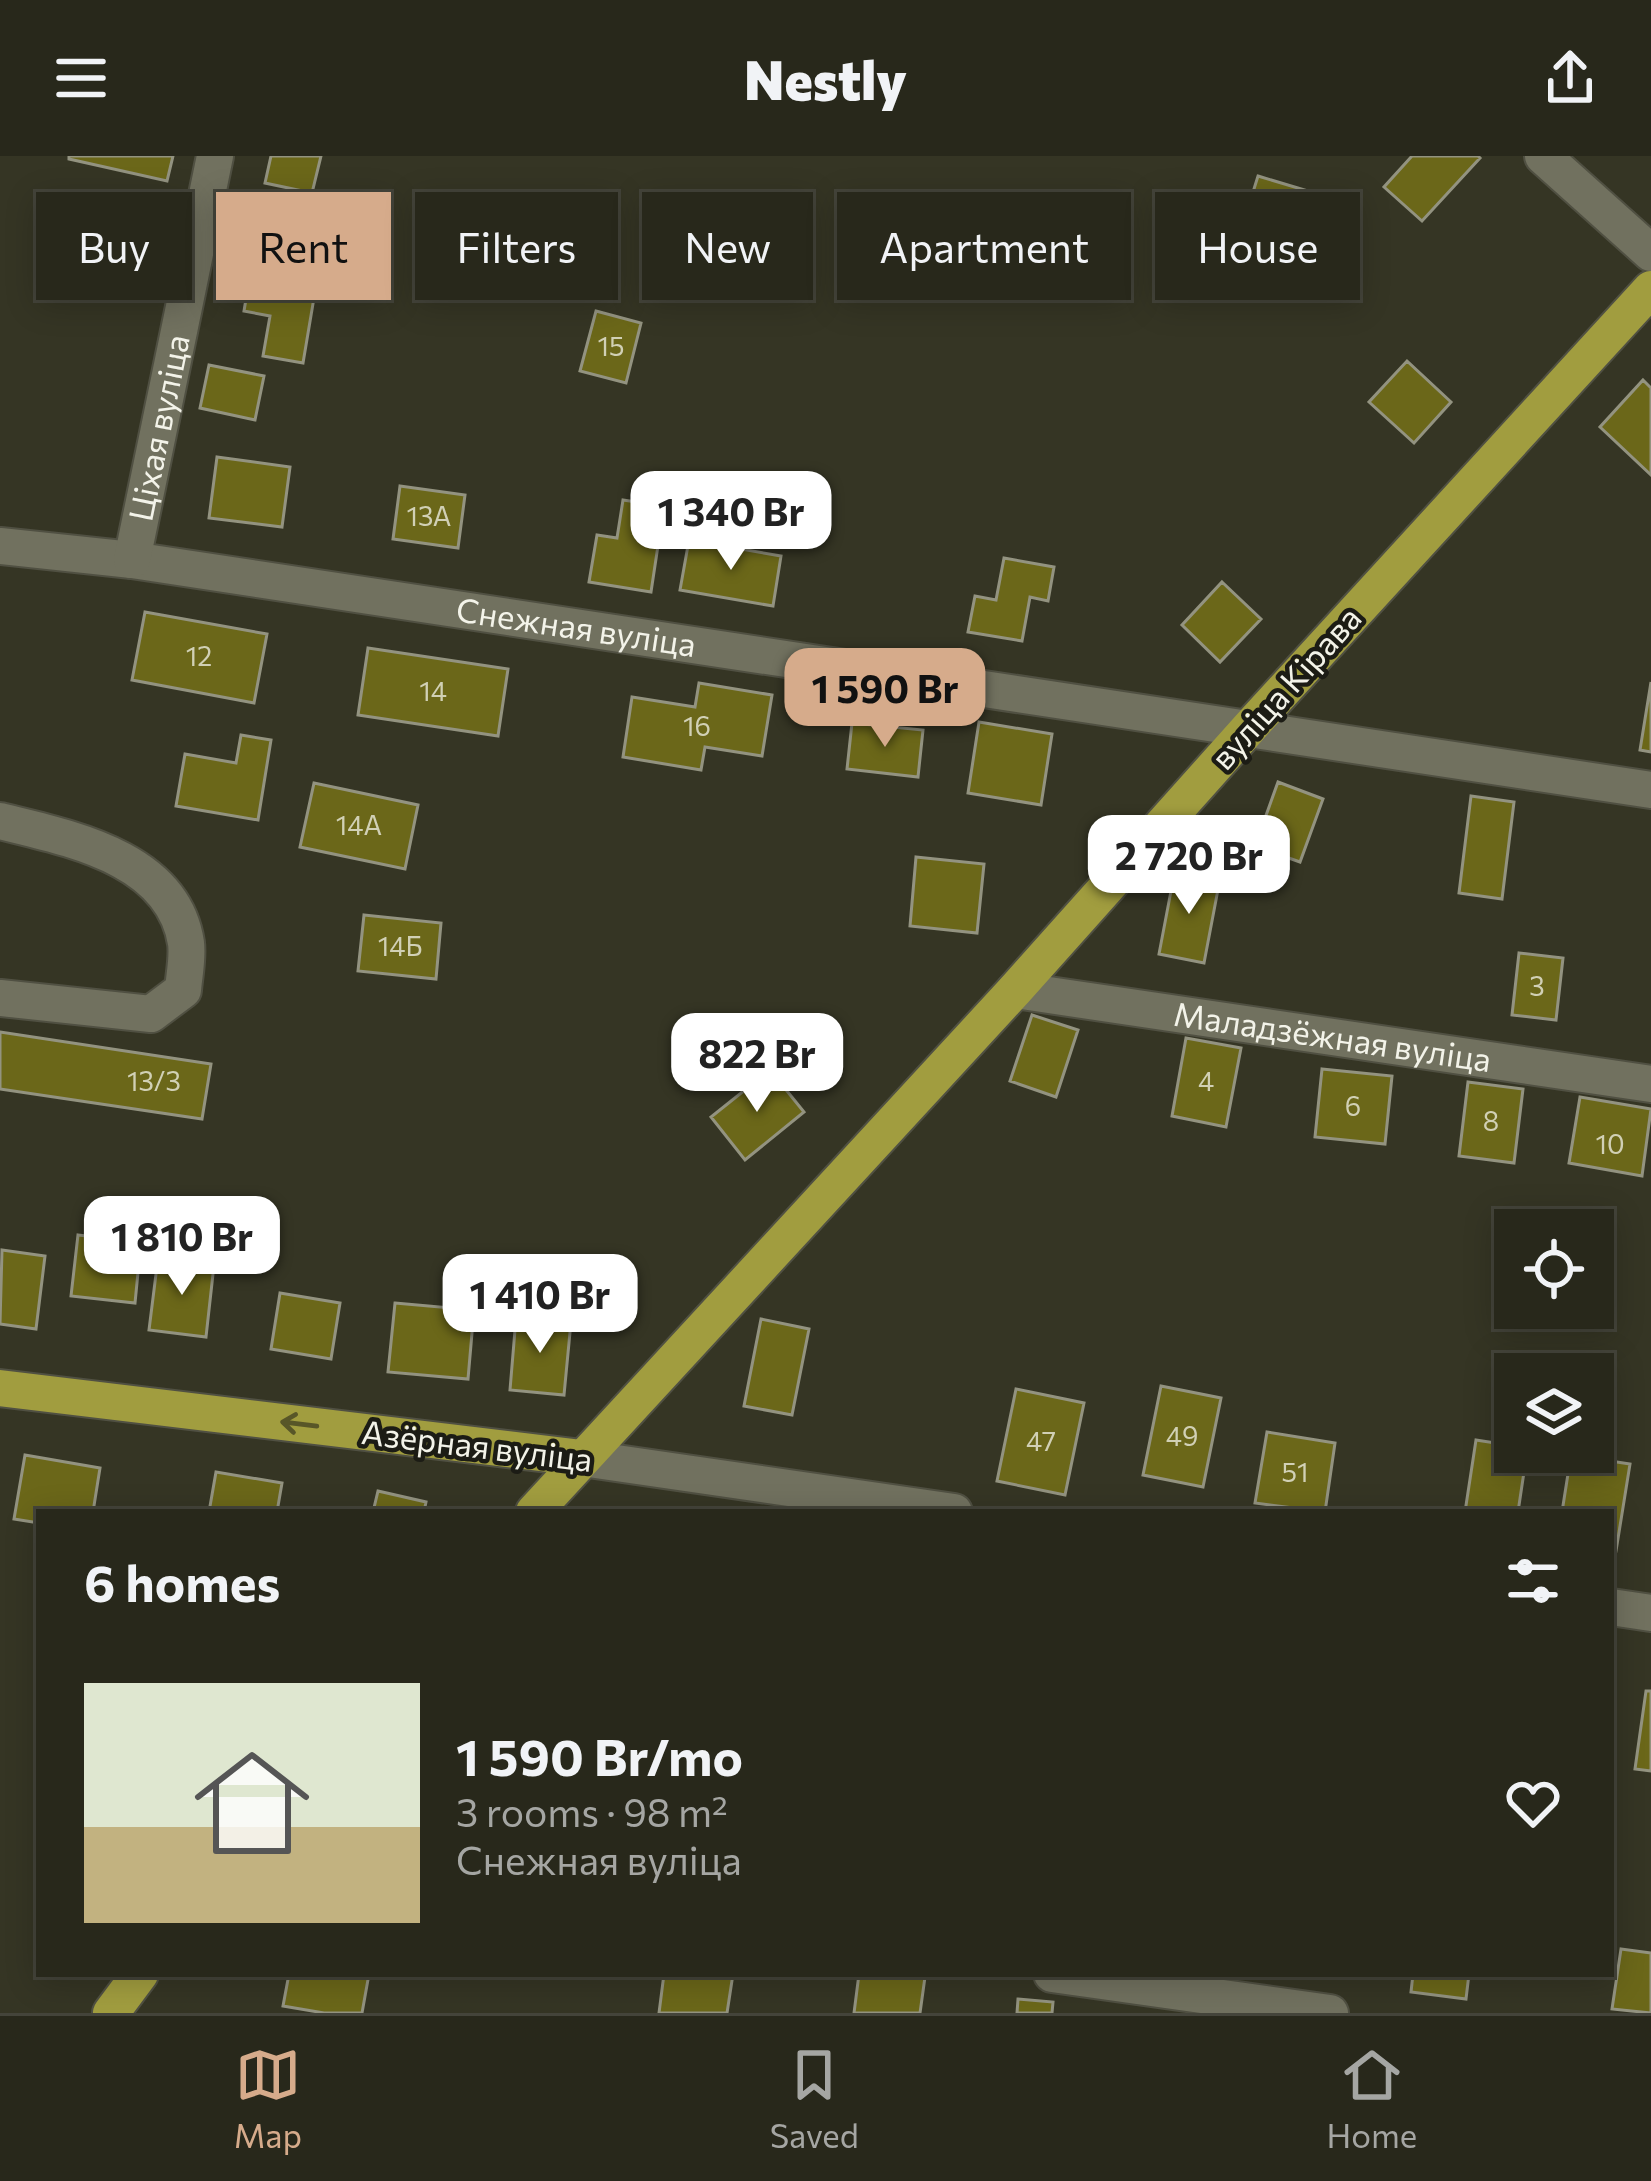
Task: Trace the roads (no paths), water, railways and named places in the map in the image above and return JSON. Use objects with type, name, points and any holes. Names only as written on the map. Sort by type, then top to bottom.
[{"type":"main road","name":"вуліца Кірава","points":[[537,1509],[1016,990],[1651,289]]},
{"type":"main road","name":"Азёрная вуліца","points":[[0,1388],[581,1458]]},
{"type":"main road","points":[[111,2013],[138,1977]]},
{"type":"street","name":"Ціхая вуліца","points":[[132,560],[215,156]]},
{"type":"street","points":[[1543,156],[1651,253]]},
{"type":"street","name":"Снежная вуліца","points":[[0,546],[132,560],[1651,790]]},
{"type":"street","points":[[0,821],[96,846],[135,867],[169,902],[186,942],[183,990],[152,1014],[0,998]]},
{"type":"street","name":"Маладзёжная вуліца","points":[[1016,990],[1651,1084]]},
{"type":"street","name":"Азёрная вуліца","points":[[581,1458],[933,1509]]},
{"type":"street","points":[[1614,1607],[1651,1613]]},
{"type":"street","points":[[1073,1977],[1330,2013]]}]
